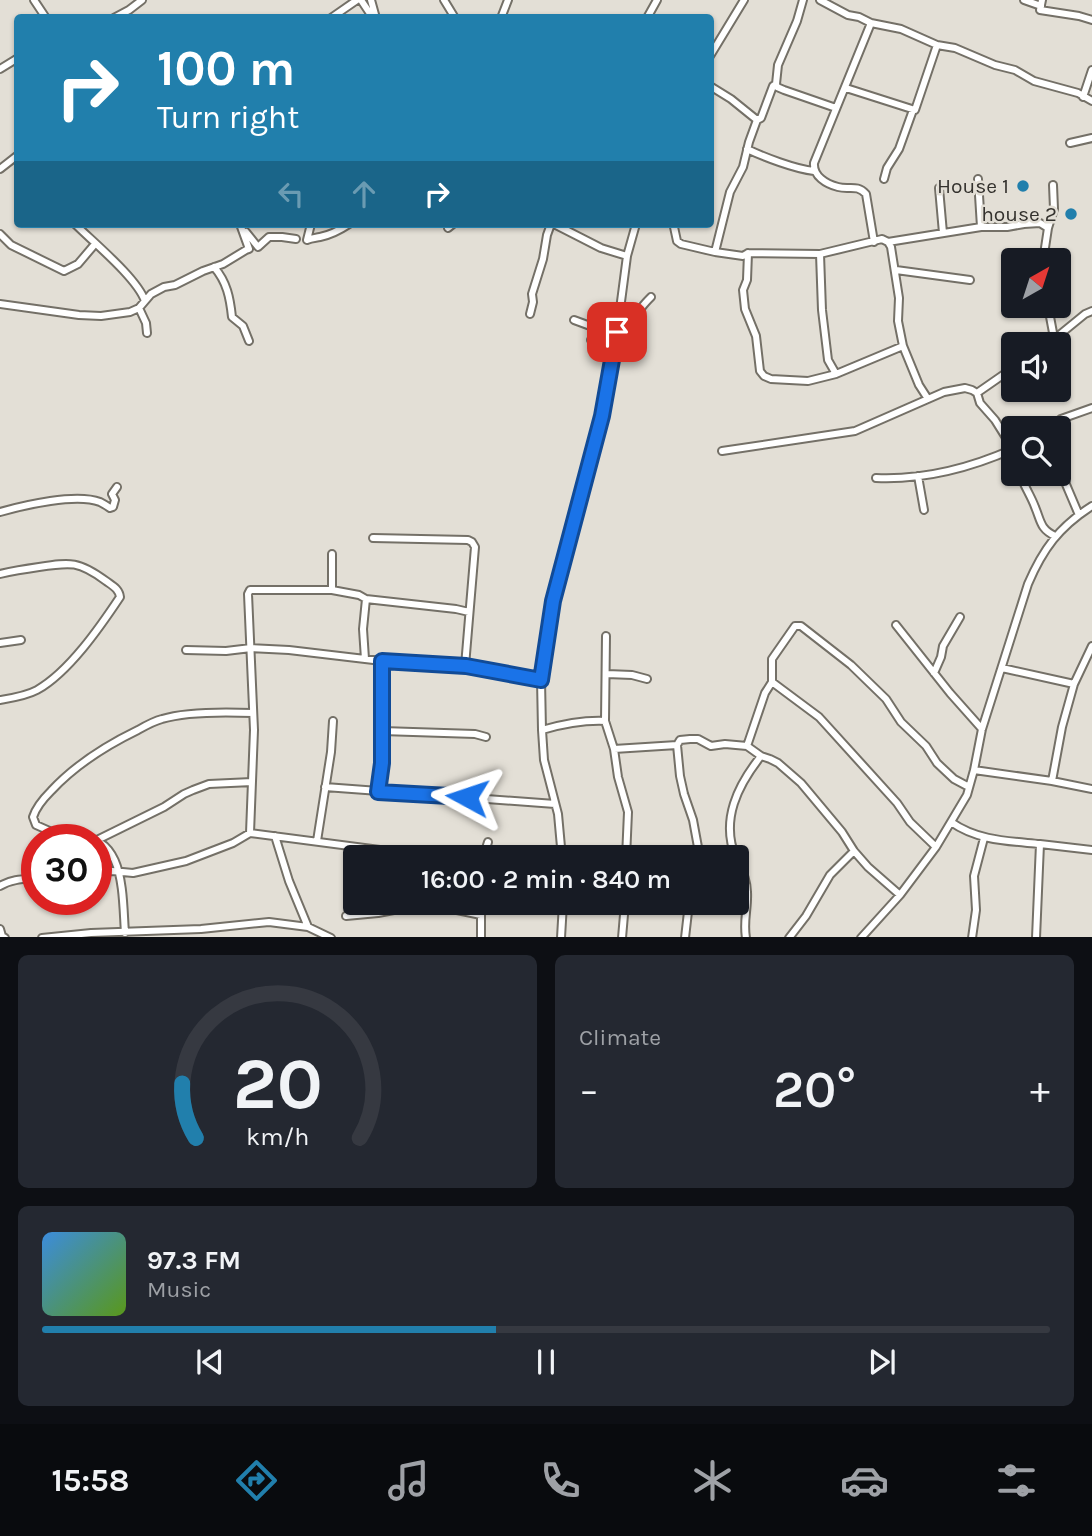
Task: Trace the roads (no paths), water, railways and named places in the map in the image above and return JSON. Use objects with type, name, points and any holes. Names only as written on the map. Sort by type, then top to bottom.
[{"type":"street","points":[[122,14],[142,0]]},
{"type":"street","points":[[337,14],[359,0],[371,14]]},
{"type":"street","points":[[714,49],[744,0]]},
{"type":"street","points":[[715,252],[730,192],[743,167],[757,120],[761,118],[771,89],[776,84],[778,65],[803,0]]},
{"type":"street","points":[[820,0],[848,15],[901,29],[937,45],[955,48],[1034,81],[1063,88],[1092,101]]},
{"type":"street","points":[[1024,0],[1041,3],[1040,10],[1092,20]]},
{"type":"street","points":[[129,10],[132,14]]},
{"type":"street","points":[[871,23],[814,163],[814,171],[839,187],[857,187],[866,194],[874,242]]},
{"type":"street","points":[[884,179],[915,110],[937,45]]},
{"type":"street","points":[[1083,97],[1092,70]]},
{"type":"street","points":[[776,84],[779,88],[836,108]]},
{"type":"street","points":[[714,88],[757,120]]},
{"type":"street","points":[[846,88],[913,110]]},
{"type":"street","points":[[1070,143],[1092,138]]},
{"type":"street","points":[[747,149],[814,171]]},
{"type":"street","points":[[978,179],[981,228]]},
{"type":"street","points":[[1046,248],[1054,209],[1054,185]]},
{"type":"street","points":[[939,188],[943,233]]},
{"type":"street","points":[[888,242],[981,228],[1040,223],[1048,228]]},
{"type":"street","points":[[79,228],[125,272],[143,297]]},
{"type":"street","points":[[143,297],[164,287],[176,285],[249,250],[242,228]]},
{"type":"street","points":[[244,228],[258,247],[269,237],[296,239]]},
{"type":"street","points":[[310,228],[307,240],[341,228]]},
{"type":"street","points":[[530,314],[532,294],[554,228]]},
{"type":"street","points":[[563,228],[601,248],[627,256]]},
{"type":"street","points":[[560,845],[555,804],[544,760],[541,680],[553,601],[602,416],[627,256],[635,228]]},
{"type":"street","points":[[674,228],[677,241],[681,244],[743,256],[748,253],[820,254],[882,239],[888,242],[896,270],[902,346],[928,399]]},
{"type":"street","points":[[0,234],[11,245],[64,271],[78,264],[95,244]]},
{"type":"street","points":[[748,253],[747,280],[743,290],[745,309],[756,336],[760,371],[764,376],[771,379],[808,381],[836,374],[902,346]]},
{"type":"street","points":[[820,254],[822,310],[828,360],[836,374]]},
{"type":"street","points":[[214,267],[223,278],[232,317],[243,326],[249,341]]},
{"type":"street","points":[[896,270],[970,280]]},
{"type":"street","points":[[143,297],[139,308],[147,332]]},
{"type":"street","points":[[591,340],[614,337],[631,329],[642,307],[651,297]]},
{"type":"street","points":[[0,304],[79,315],[118,314],[139,308]]},
{"type":"street","points":[[1062,332],[1092,311]]},
{"type":"street","points":[[574,320],[614,337]]},
{"type":"street","points":[[977,393],[1001,376]]},
{"type":"street","points":[[722,451],[855,431],[944,392],[969,388],[977,393],[980,403],[1001,430]]},
{"type":"street","points":[[1069,416],[1092,408]]},
{"type":"street","points":[[876,478],[918,476],[970,466],[1001,455]]},
{"type":"street","points":[[918,476],[924,510]]},
{"type":"street","points":[[1025,486],[1039,520],[1046,531],[1055,536]]},
{"type":"street","points":[[1067,486],[1079,515]]},
{"type":"street","points":[[0,512],[20,506],[76,498],[100,502],[110,508],[113,507],[115,500],[112,494],[117,487]]},
{"type":"street","points":[[861,937],[900,895],[936,847],[967,794],[982,729],[1028,584],[1038,561],[1055,536],[1092,506]]},
{"type":"street","points":[[373,538],[472,542],[475,547],[466,666]]},
{"type":"street","points":[[332,554],[332,590]]},
{"type":"street","points":[[0,574],[60,563],[79,565],[91,570],[118,590],[120,597],[89,642],[59,673],[36,690],[0,700]]},
{"type":"street","points":[[250,833],[254,761],[250,590],[332,590],[366,599],[469,612]]},
{"type":"street","points":[[365,659],[363,629],[366,599]]},
{"type":"street","points":[[934,673],[943,646],[960,617]]},
{"type":"street","points":[[896,625],[982,729]]},
{"type":"street","points":[[747,746],[765,693],[772,682],[771,662],[774,654],[795,626],[801,626],[851,665],[887,699],[901,722],[926,746],[937,763],[954,779],[969,787]]},
{"type":"street","points":[[606,636],[605,722],[628,812],[626,845]]},
{"type":"street","points":[[0,643],[21,640]]},
{"type":"street","points":[[1052,781],[1062,727],[1074,684],[1092,646]]},
{"type":"street","points":[[186,650],[289,650],[382,661],[466,666],[541,680]]},
{"type":"street","points":[[378,792],[382,763],[382,661]]},
{"type":"street","points":[[1002,668],[1074,684]]},
{"type":"street","points":[[607,674],[632,675],[647,680]]},
{"type":"street","points":[[772,682],[819,717],[897,803],[910,822],[936,847]]},
{"type":"street","points":[[36,824],[33,817],[37,807],[52,790],[73,769],[110,743],[162,719],[226,712],[253,713]]},
{"type":"street","points":[[317,841],[331,752],[333,721]]},
{"type":"street","points":[[542,730],[589,721],[605,722]]},
{"type":"street","points":[[382,731],[475,734],[486,737]]},
{"type":"street","points":[[698,845],[680,776],[677,745],[680,740],[698,739],[710,746],[747,746],[761,756],[770,758],[801,783],[868,867],[900,895]]},
{"type":"street","points":[[614,749],[677,745]]},
{"type":"street","points":[[733,845],[730,835],[732,811],[741,785],[761,756]]},
{"type":"street","points":[[974,770],[1092,789]]},
{"type":"street","points":[[112,832],[193,790],[209,785],[252,782]]},
{"type":"street","points":[[325,787],[555,804]]},
{"type":"street","points":[[951,822],[962,830],[984,838],[1092,850]]},
{"type":"street","points":[[112,872],[133,873],[186,861],[226,846],[250,833],[346,845]]},
{"type":"street","points":[[275,836],[289,881],[308,927]]},
{"type":"street","points":[[972,937],[976,910],[974,876],[984,838]]},
{"type":"street","points":[[1037,937],[1040,844]]},
{"type":"street","points":[[789,937],[806,916],[830,875],[854,851]]},
{"type":"street","points":[[112,856],[120,872],[125,933]]},
{"type":"street","points":[[0,886],[21,879]]},
{"type":"street","points":[[346,916],[357,915]]},
{"type":"street","points":[[481,915],[481,937]]},
{"type":"street","points":[[561,937],[562,915]]},
{"type":"street","points":[[622,937],[624,915]]},
{"type":"street","points":[[685,937],[688,915]]},
{"type":"street","points":[[744,915],[746,937]]},
{"type":"street","points":[[43,937],[201,929],[269,922],[308,927],[328,937]]},
{"type":"street","points":[[0,929],[5,937]]},
{"type":"street","points":[[201,929],[204,937]]},
{"type":"place","name":"House 1","points":[[1023,186]]},
{"type":"place","name":"house 2","points":[[1071,214]]}]
